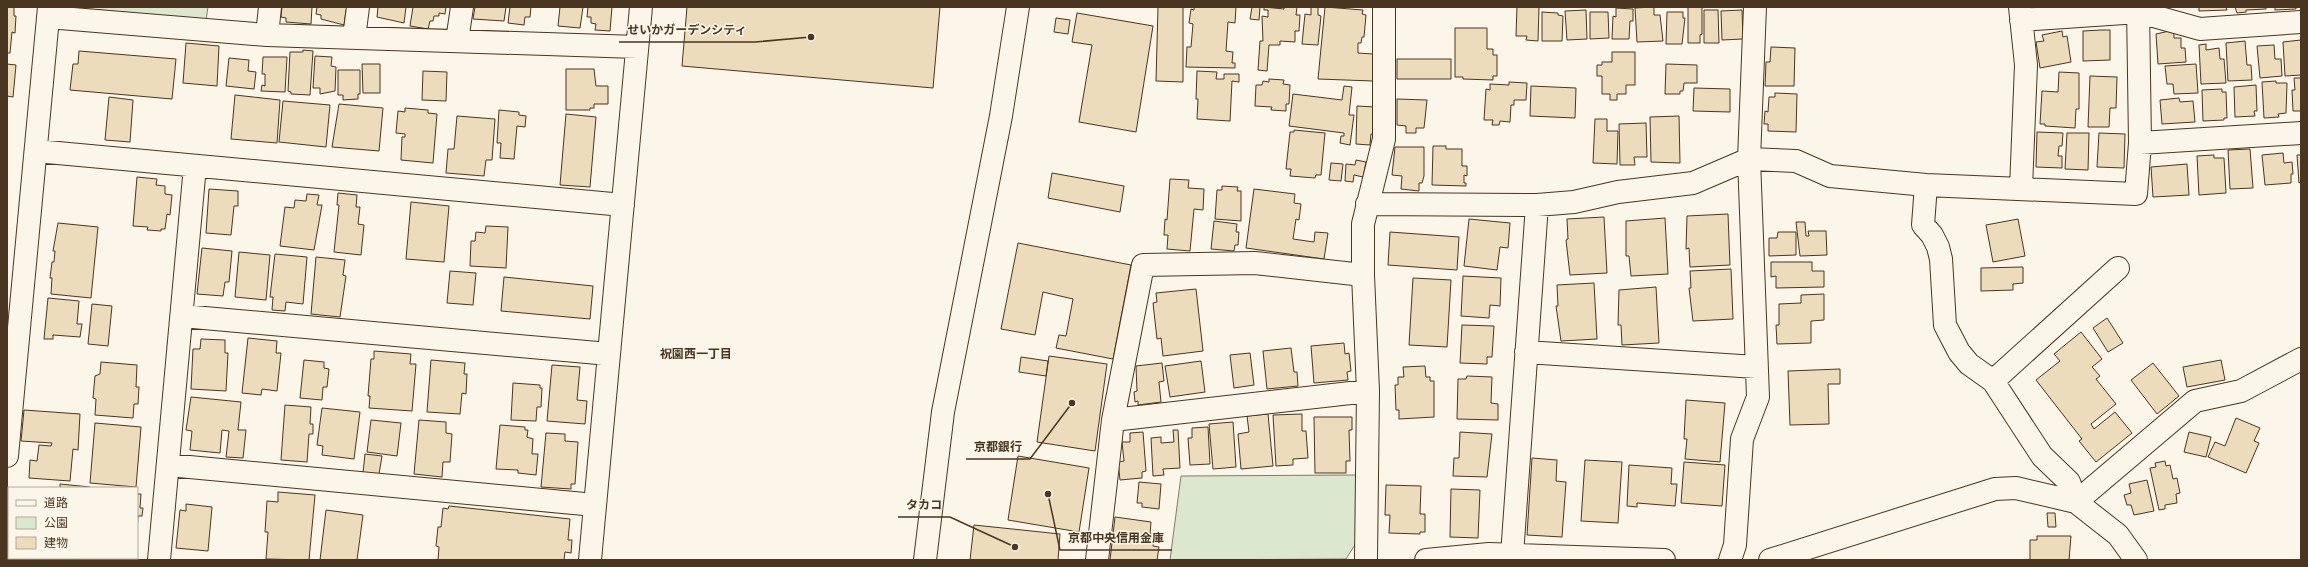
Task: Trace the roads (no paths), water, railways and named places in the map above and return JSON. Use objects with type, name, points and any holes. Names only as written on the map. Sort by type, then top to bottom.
[{"type":"street","points":[[267,35],[270,7]]},
{"type":"street","points":[[354,38],[358,7]]},
{"type":"street","points":[[457,41],[462,7]]},
{"type":"street","points":[[590,560],[641,7]]},
{"type":"street","points":[[925,560],[943,412],[1001,116],[1018,7]]},
{"type":"street","points":[[1366,560],[1368,390],[1363,275],[1363,224],[1384,139],[1384,7]]},
{"type":"street","points":[[1730,560],[1735,545],[1742,439],[1758,397],[1749,159],[1755,7]]},
{"type":"street","points":[[1367,204],[1537,205],[1574,202],[1618,192],[1693,182],[1749,159],[1796,161],[1830,176],[1926,185],[2136,194],[2140,143],[2139,10]]},
{"type":"street","points":[[2021,188],[2026,65],[2021,14],[2139,10],[2200,29],[2301,22]]},
{"type":"street","points":[[7,456],[48,12],[267,35],[637,47]]},
{"type":"street","points":[[2140,143],[2301,133]]},
{"type":"street","points":[[36,151],[623,205]]},
{"type":"street","points":[[159,560],[196,166]]},
{"type":"street","points":[[1926,185],[1924,224],[1932,235],[1941,259],[1945,324],[1955,345],[1969,364],[1993,381],[2042,456],[2068,482],[2076,502]]},
{"type":"street","points":[[1512,555],[1537,205]]},
{"type":"street","points":[[1097,560],[1113,420],[1143,264],[1255,263],[1363,275]]},
{"type":"street","points":[[1993,381],[2118,268]]},
{"type":"street","points":[[182,316],[610,354]]},
{"type":"street","points":[[1526,352],[1756,367]]},
{"type":"street","points":[[2076,502],[2196,401],[2241,391],[2301,359]]},
{"type":"street","points":[[1113,420],[1368,390]]},
{"type":"street","points":[[168,465],[595,505]]},
{"type":"street","points":[[1770,560],[1995,489],[2016,488],[2076,502],[2118,535],[2136,560]]},
{"type":"street","points":[[1426,560],[1489,554],[1664,560]]},
{"type":"place","name":"せいかガーデンシティ","points":[[811,37]]},
{"type":"place","name":"京都銀行","points":[[1072,403]]},
{"type":"place","name":"京都中央信用金庫","points":[[1048,494]]},
{"type":"place","name":"タカコ","points":[[1015,547]]},
{"type":"district","name":"祝園西一丁目","points":[[696,354]]}]
